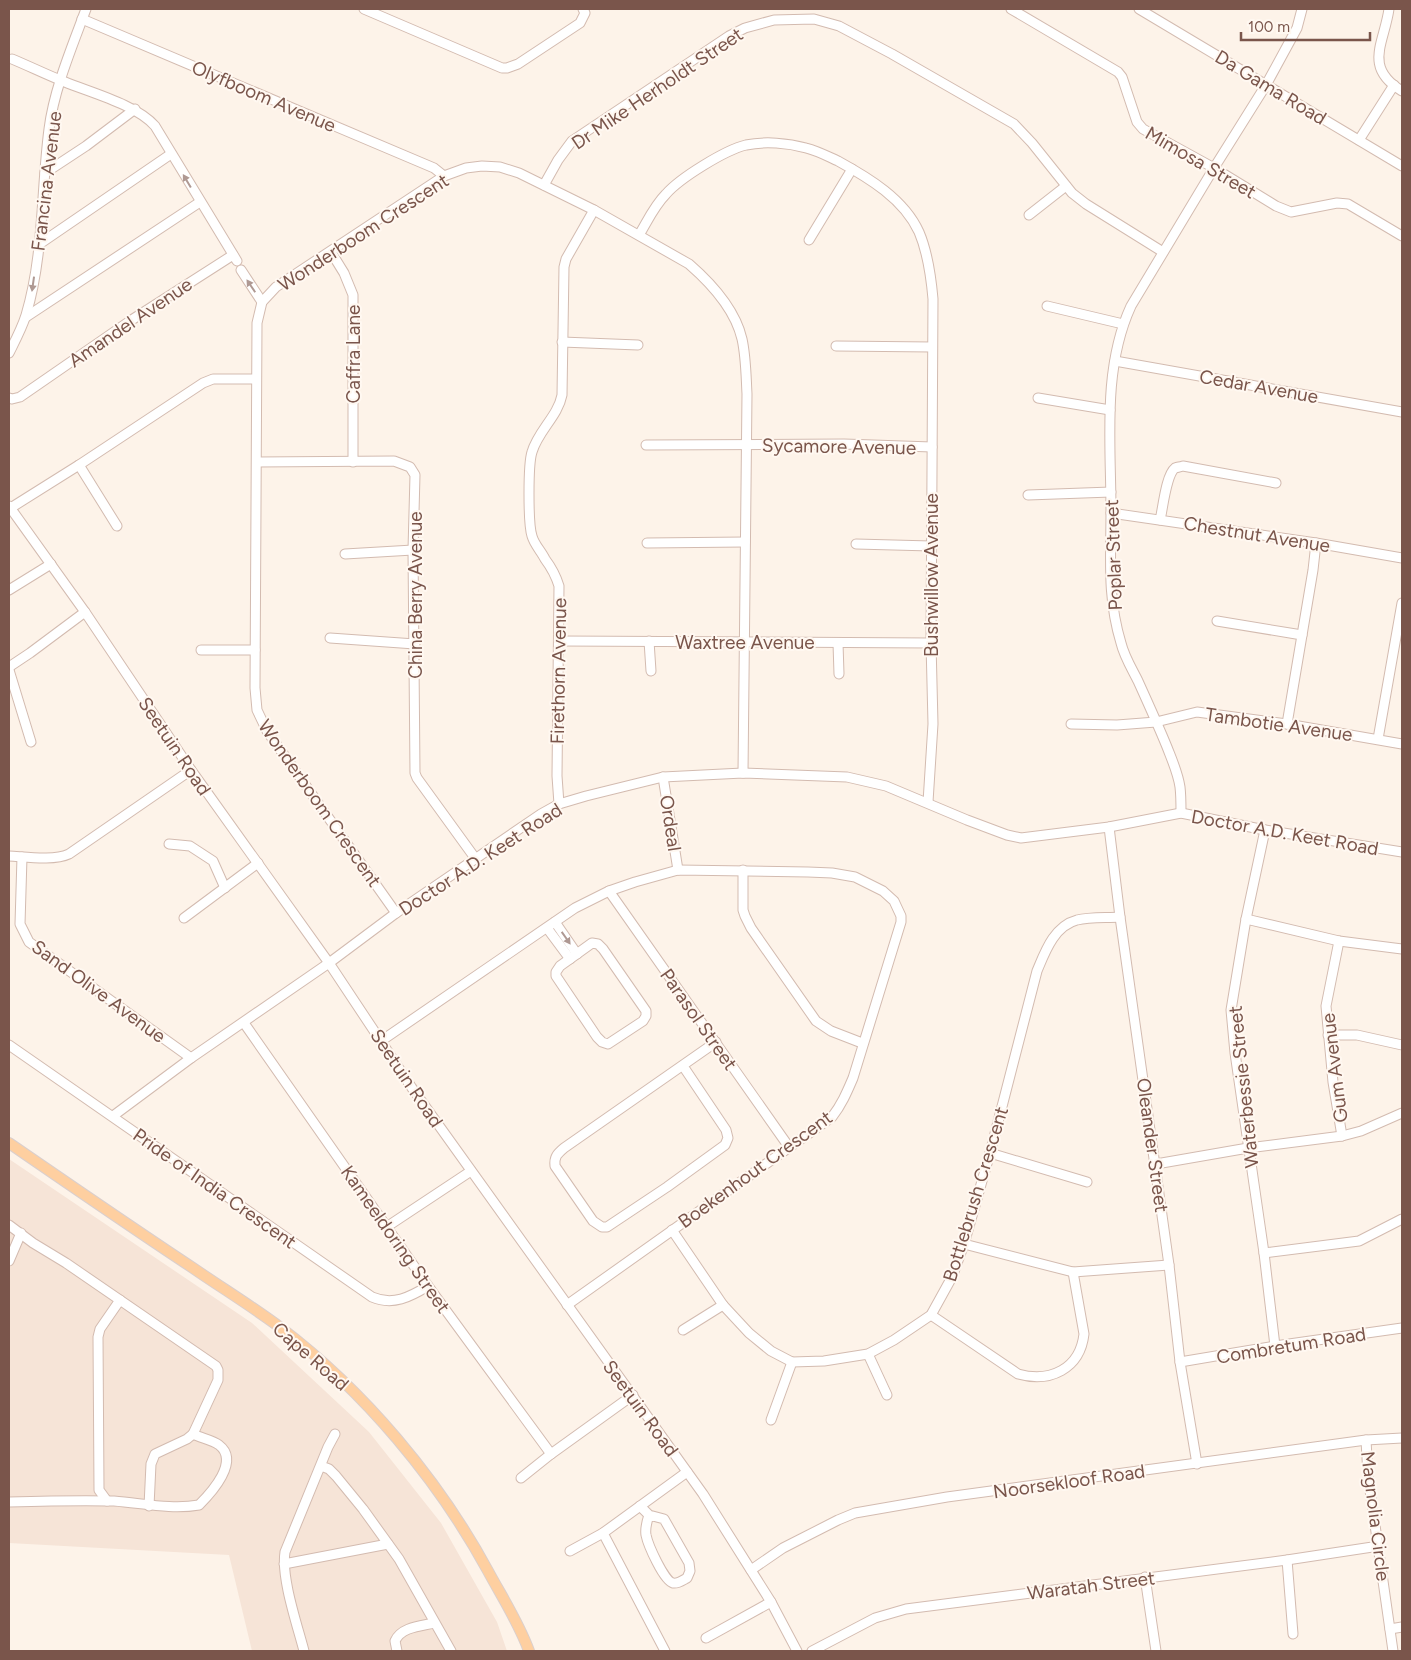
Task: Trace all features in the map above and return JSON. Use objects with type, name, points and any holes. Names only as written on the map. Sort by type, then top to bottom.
[{"type":"main road","name":"Cape Road","points":[[9,1143],[280,1328],[348,1387],[406,1450],[441,1495],[473,1544],[512,1615],[529,1651]]},
{"type":"street","name":"Francina Avenue","points":[[9,353],[26,317],[31,295],[38,245],[49,127],[61,80],[86,9]]},
{"type":"street","points":[[364,9],[502,68],[518,64],[576,26],[583,19],[584,11]]},
{"type":"street","name":"Mimosa Street","points":[[1011,9],[1118,72],[1122,78],[1139,126],[1214,168],[1276,206],[1291,212],[1337,203],[1348,204],[1402,236]]},
{"type":"street","name":"Da Gama Road","points":[[1139,9],[1402,166]]},
{"type":"street","name":"Poplar Street","points":[[1181,813],[1180,786],[1172,761],[1121,646],[1114,620],[1109,556],[1111,513],[1110,410],[1115,361],[1123,324],[1131,306],[1266,84],[1296,28],[1302,9]]},
{"type":"street","points":[[1388,9],[1379,56],[1379,66],[1383,75],[1402,91]]},
{"type":"street","name":"Dr Mike Herholdt Street","points":[[544,184],[572,141],[729,36],[745,28],[774,20],[814,19],[839,26],[1000,114],[1023,132],[1066,186],[1086,204],[1163,252]]},
{"type":"street","name":"Olyfboom Avenue","points":[[82,20],[434,168],[444,176]]},
{"type":"street","name":"Amandel Avenue","points":[[9,398],[20,397],[125,325],[235,258],[155,126],[146,116],[12,58]]},
{"type":"street","points":[[1359,140],[1394,85]]},
{"type":"street","points":[[45,173],[135,110]]},
{"type":"street","name":"Bushwillow Avenue","points":[[638,235],[667,192],[725,153],[746,145],[774,144],[807,148],[820,152],[871,180],[909,215],[919,232],[932,282],[932,724],[928,802]]},
{"type":"street","points":[[38,245],[171,154]]},
{"type":"street","name":"Wonderboom Crescent","points":[[396,913],[261,721],[257,710],[255,698],[257,323],[262,302],[269,293],[444,176],[466,168],[491,166],[519,173],[544,184],[689,264],[701,274],[731,311],[742,338],[746,366],[743,774]]},
{"type":"street","points":[[809,240],[852,169]]},
{"type":"street","points":[[1029,215],[1066,186]]},
{"type":"street","points":[[26,317],[200,202]]},
{"type":"street","name":"Firethorn Avenue","points":[[558,804],[559,586],[531,535],[530,466],[532,452],[540,434],[561,402],[564,267],[594,210]]},
{"type":"street","name":"Caffra Lane","points":[[331,252],[344,273],[353,295],[353,462]]},
{"type":"street","points":[[241,270],[262,302]]},
{"type":"street","points":[[1047,306],[1123,324]]},
{"type":"street","points":[[562,342],[638,345]]},
{"type":"street","points":[[836,346],[932,347]]},
{"type":"street","name":"Cedar Avenue","points":[[1115,361],[1402,412]]},
{"type":"street","points":[[9,508],[203,383],[213,379],[256,379]]},
{"type":"street","points":[[1038,398],[1110,410]]},
{"type":"street","name":"Sycamore Avenue","points":[[746,445],[844,444],[932,447]]},
{"type":"street","points":[[646,445],[746,445]]},
{"type":"street","name":"China Berry Avenue","points":[[257,462],[394,461],[406,464],[413,470],[416,482],[413,550],[415,644],[414,772],[475,858]]},
{"type":"street","points":[[78,465],[117,526]]},
{"type":"street","points":[[1160,520],[1169,477],[1174,469],[1178,467],[1183,466],[1276,483]]},
{"type":"street","points":[[1028,495],[1111,492]]},
{"type":"street","name":"Seetuin Road","points":[[9,508],[85,612],[191,770],[329,964],[412,1088],[688,1472],[771,1602],[797,1651]]},
{"type":"street","name":"Chestnut Avenue","points":[[1111,513],[1316,542],[1402,558]]},
{"type":"street","points":[[647,543],[745,542]]},
{"type":"street","points":[[1287,724],[1316,542]]},
{"type":"street","points":[[856,544],[931,546]]},
{"type":"street","points":[[345,554],[413,550]]},
{"type":"street","points":[[9,590],[51,564]]},
{"type":"street","points":[[1378,739],[1402,603]]},
{"type":"street","points":[[31,742],[9,668],[85,612]]},
{"type":"street","points":[[1217,621],[1302,635]]},
{"type":"street","points":[[330,638],[415,644]]},
{"type":"street","name":"Waxtree Avenue","points":[[560,641],[931,643]]},
{"type":"street","points":[[649,641],[651,671]]},
{"type":"street","points":[[838,642],[840,674]]},
{"type":"street","points":[[201,650],[255,650]]},
{"type":"street","name":"Tambotie Avenue","points":[[1156,722],[1197,712],[1287,724],[1402,744]]},
{"type":"street","points":[[1071,724],[1117,725],[1156,722]]},
{"type":"street","points":[[9,856],[55,858],[70,854],[191,770]]},
{"type":"street","name":"Doctor A.D. Keet Road","points":[[113,1116],[191,1058],[329,964],[396,913],[475,858],[558,804],[664,777],[743,774],[847,777],[886,786],[928,802],[967,820],[1007,835],[1021,838],[1149,821],[1181,813],[1265,830],[1402,852]]},
{"type":"street","name":"Ordeal","points":[[664,777],[678,870]]},
{"type":"street","name":"Oleander Street","points":[[1109,827],[1120,917],[1156,1164],[1180,1362],[1197,1464]]},
{"type":"street","name":"Waterbessie Street","points":[[1265,830],[1246,919],[1231,1010],[1235,1053],[1264,1253],[1275,1346]]},
{"type":"street","points":[[170,844],[180,840],[213,861],[225,888]]},
{"type":"street","name":"Sand Olive Avenue","points":[[22,857],[20,924],[29,942],[191,1058]]},
{"type":"street","points":[[184,918],[258,863]]},
{"type":"street","name":"Boekenhout Crescent","points":[[381,1041],[575,908],[609,891],[678,870],[832,873],[855,877],[883,890],[894,901],[901,916],[901,922],[862,1043],[853,1078],[842,1103],[832,1116],[567,1305]]},
{"type":"street","points":[[743,870],[743,910],[751,928],[813,1017],[831,1031],[862,1043]]},
{"type":"street","name":"Parasol Street","points":[[609,891],[789,1146]]},
{"type":"street","name":"Bottlebrush Crescent","points":[[792,1362],[824,1361],[868,1354],[894,1340],[931,1315],[952,1278],[964,1244],[990,1154],[1037,971],[1045,952],[1054,936],[1064,926],[1076,920],[1120,917]]},
{"type":"street","points":[[1246,919],[1339,941],[1402,949]]},
{"type":"street","points":[[551,925],[574,957]]},
{"type":"street","name":"Gum Avenue","points":[[1339,941],[1326,1006],[1333,1082],[1342,1136]]},
{"type":"street","points":[[594,943],[600,945],[644,1007],[646,1014],[643,1021],[613,1042],[605,1044],[602,1042],[556,976],[557,970],[574,957],[594,943]]},
{"type":"street","name":"Kameeldoring Street","points":[[244,1023],[388,1226],[428,1286],[551,1454]]},
{"type":"street","points":[[1328,1035],[1357,1035],[1402,1045]]},
{"type":"street","points":[[683,1066],[726,1130],[728,1138],[725,1145],[607,1228],[602,1226],[593,1221],[589,1216],[556,1166],[556,1156],[564,1148],[716,1042]]},
{"type":"street","name":"Pride of India Crescent","points":[[9,1045],[372,1297],[385,1301],[402,1299],[428,1286]]},
{"type":"street","points":[[1156,1164],[1248,1148],[1342,1136],[1361,1131],[1402,1113]]},
{"type":"street","points":[[990,1154],[1087,1182]]},
{"type":"street","points":[[388,1226],[471,1171]]},
{"type":"street","points":[[1264,1253],[1359,1241],[1402,1219]]},
{"type":"street","points":[[9,1225],[216,1366],[218,1380],[193,1434],[187,1439],[155,1454],[151,1464],[150,1506]]},
{"type":"street","points":[[672,1230],[723,1304],[749,1333],[771,1351],[792,1362],[771,1420]]},
{"type":"street","points":[[9,1262],[21,1233]]},
{"type":"street","points":[[964,1244],[1073,1272],[1169,1265]]},
{"type":"street","points":[[931,1315],[1018,1374],[1034,1377],[1057,1373],[1064,1370],[1076,1358],[1084,1334],[1073,1272]]},
{"type":"street","points":[[107,1501],[99,1490],[98,1337],[100,1329],[120,1300]]},
{"type":"street","points":[[683,1330],[723,1304]]},
{"type":"street","name":"Combretum Road","points":[[1180,1362],[1402,1328]]},
{"type":"street","points":[[868,1354],[887,1395]]},
{"type":"street","points":[[520,1478],[633,1395]]},
{"type":"street","points":[[9,1497],[9,1502],[107,1501],[142,1503],[150,1506],[199,1505],[224,1474],[227,1463],[221,1447],[214,1442],[193,1434]]},
{"type":"street","points":[[304,1651],[285,1576],[285,1552],[335,1434]]},
{"type":"street","name":"Noorsekloof Road","points":[[751,1570],[783,1548],[838,1520],[855,1514],[947,1497],[1366,1440],[1402,1438]]},
{"type":"street","name":"Magnolia Circle","points":[[1366,1440],[1368,1476],[1393,1651]]},
{"type":"street","points":[[321,1466],[336,1476],[363,1509],[399,1559],[451,1651]]},
{"type":"street","points":[[570,1551],[603,1533],[688,1472]]},
{"type":"street","points":[[640,1506],[649,1515],[664,1519],[689,1564],[689,1574],[682,1581],[675,1584],[671,1583],[663,1574],[646,1536],[649,1515]]},
{"type":"street","points":[[603,1533],[665,1651]]},
{"type":"street","points":[[284,1564],[388,1544]]},
{"type":"street","name":"Waratah Street","points":[[812,1651],[875,1618],[906,1609],[1287,1560],[1379,1546]]},
{"type":"street","points":[[1287,1560],[1293,1634]]},
{"type":"street","points":[[1145,1577],[1156,1651]]},
{"type":"street","points":[[706,1638],[771,1602]]},
{"type":"street","points":[[397,1651],[395,1641],[399,1634],[409,1629],[434,1623]]},
{"type":"street","points":[[1390,1629],[1402,1628]]},
{"type":"shaded area","points":[[9,1159],[252,1323],[369,1432],[441,1523],[497,1622],[507,1651],[252,1651],[229,1555],[9,1543]]}]
